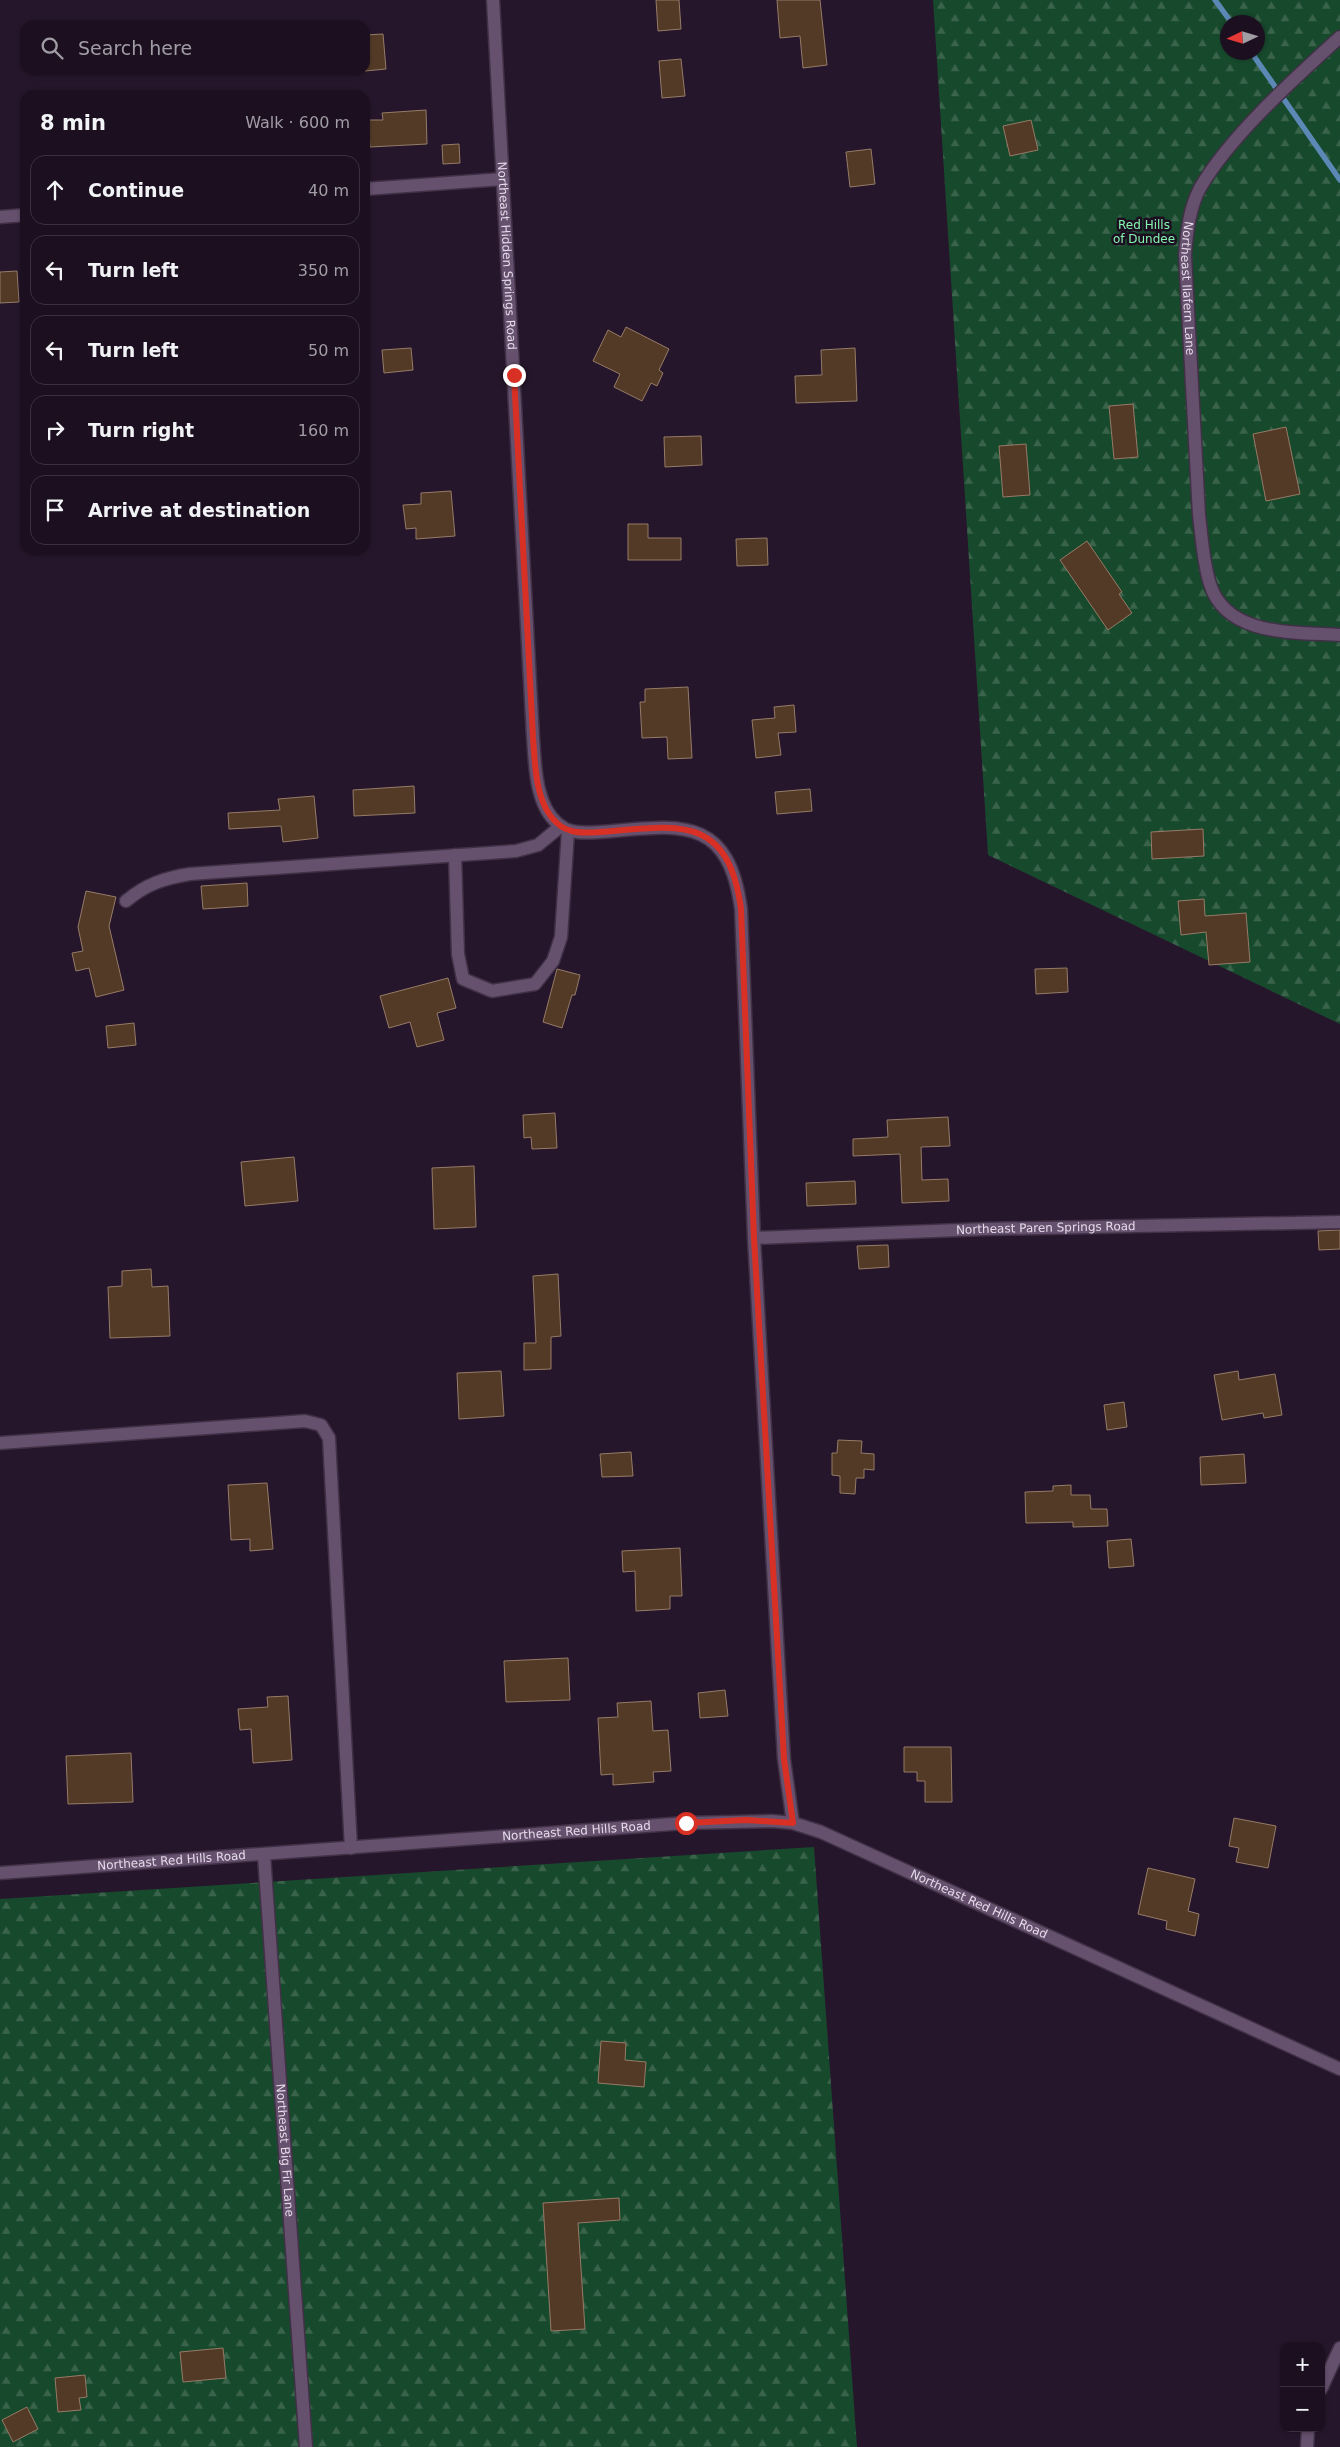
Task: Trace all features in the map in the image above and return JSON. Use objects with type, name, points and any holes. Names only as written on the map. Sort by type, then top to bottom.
[{"type":"street","name":"Northeast Hidden Springs Road","points":[[493,0],[533,737],[542,799],[549,813],[564,828]]},
{"type":"street","name":"Northeast Ilafern Lane","points":[[1340,37],[1268,106],[1219,160],[1199,190],[1188,222],[1185,255],[1195,468],[1204,556],[1214,594],[1235,618],[1251,624],[1273,630],[1340,635]]},
{"type":"street","points":[[370,189],[503,179]]},
{"type":"street","points":[[0,217],[20,215]]},
{"type":"street","points":[[126,900],[140,889],[162,878],[190,874],[516,851],[538,845],[564,828],[586,833],[665,827],[680,828],[694,832],[717,845],[733,868],[741,909],[754,1238],[784,1759],[793,1823]]},
{"type":"street","points":[[455,855],[458,954],[463,979],[492,991],[535,984],[553,961],[561,938],[564,828]]},
{"type":"street","name":"Northeast Paren Springs Road","points":[[754,1238],[976,1229],[1340,1222]]},
{"type":"street","points":[[0,1443],[306,1421],[321,1425],[329,1438],[351,1848]]},
{"type":"street","name":"Northeast Red Hills Road","points":[[0,1873],[686,1823],[746,1820],[793,1823],[821,1832],[931,1881],[1340,2069]]},
{"type":"street","name":"Northeast Big Fir Lane","points":[[264,1855],[306,2447]]},
{"type":"street","points":[[1321,2387],[1340,2348]]},
{"type":"street","points":[[1307,2447],[1308,2432]]},
{"type":"green space","name":"Red Hills of Dundee","points":[[933,0],[1340,0],[1340,1024],[988,855]]},
{"type":"green space","points":[[814,1847],[857,2447],[0,2447],[0,1899]]},
{"type":"building","points":[[656,0],[679,0],[681,29],[658,31]]},
{"type":"building","points":[[777,0],[820,0],[827,65],[803,68],[800,36],[780,38]]},
{"type":"building","points":[[383,34],[386,69],[370,71],[370,35]]},
{"type":"building","points":[[681,59],[685,96],[662,98],[659,61]]},
{"type":"building","points":[[426,110],[427,144],[370,147],[370,120],[383,120],[382,113]]},
{"type":"building","points":[[1031,120],[1038,150],[1010,156],[1003,126]]},
{"type":"building","points":[[459,144],[460,163],[443,164],[442,145]]},
{"type":"building","points":[[871,149],[875,184],[850,187],[846,152]]},
{"type":"building","points":[[17,271],[19,302],[0,303],[0,272]]},
{"type":"building","points":[[626,327],[669,349],[659,370],[663,373],[657,386],[651,383],[642,401],[614,387],[620,374],[593,361],[608,330],[621,337]]},
{"type":"building","points":[[411,348],[413,370],[384,373],[382,350]]},
{"type":"building","points":[[855,348],[857,401],[796,403],[795,376],[822,375],[821,350]]},
{"type":"building","points":[[1133,404],[1138,457],[1114,459],[1109,406]]},
{"type":"building","points":[[1286,427],[1300,494],[1266,501],[1253,434]]},
{"type":"building","points":[[701,436],[702,465],[665,467],[664,437]]},
{"type":"building","points":[[1026,444],[1030,495],[1003,497],[999,446]]},
{"type":"building","points":[[451,491],[455,536],[416,539],[416,528],[406,529],[403,505],[421,504],[421,493]]},
{"type":"building","points":[[628,524],[648,524],[648,538],[681,538],[681,560],[628,560]]},
{"type":"building","points":[[767,538],[768,565],[737,566],[736,539]]},
{"type":"building","points":[[1087,541],[1122,592],[1119,594],[1132,613],[1108,630],[1060,560]]},
{"type":"building","points":[[688,687],[692,758],[668,759],[667,737],[642,738],[640,702],[645,702],[645,689]]},
{"type":"building","points":[[794,705],[796,732],[778,733],[781,755],[756,758],[752,720],[775,718],[774,707]]},
{"type":"building","points":[[414,786],[415,813],[354,816],[353,790]]},
{"type":"building","points":[[810,789],[812,811],[777,814],[775,792]]},
{"type":"building","points":[[314,796],[318,838],[283,842],[281,826],[229,829],[228,813],[280,810],[278,799]]},
{"type":"building","points":[[1203,829],[1204,856],[1152,859],[1151,832]]},
{"type":"building","points":[[247,883],[248,906],[203,909],[201,886]]},
{"type":"building","points":[[86,891],[116,897],[109,926],[124,990],[96,997],[89,968],[76,971],[72,953],[83,951],[78,927]]},
{"type":"building","points":[[1204,899],[1205,916],[1246,913],[1250,962],[1209,965],[1206,932],[1181,935],[1178,901]]},
{"type":"building","points":[[1067,968],[1068,992],[1036,994],[1035,969]]},
{"type":"building","points":[[557,969],[580,975],[575,995],[572,995],[562,1028],[543,1022]]},
{"type":"building","points":[[448,978],[456,1008],[437,1013],[444,1040],[417,1047],[410,1022],[389,1028],[380,996]]},
{"type":"building","points":[[134,1023],[136,1045],[108,1048],[106,1026]]},
{"type":"building","points":[[555,1113],[557,1148],[532,1149],[531,1137],[524,1138],[523,1115]]},
{"type":"building","points":[[948,1117],[950,1146],[921,1147],[922,1180],[948,1179],[949,1201],[902,1203],[900,1154],[853,1156],[853,1139],[888,1137],[887,1120]]},
{"type":"building","points":[[294,1157],[298,1201],[245,1206],[241,1162]]},
{"type":"building","points":[[474,1166],[476,1227],[434,1229],[432,1168]]},
{"type":"building","points":[[855,1181],[856,1204],[807,1206],[806,1183]]},
{"type":"building","points":[[1340,1230],[1340,1249],[1319,1250],[1318,1231]]},
{"type":"building","points":[[888,1245],[889,1267],[859,1269],[857,1246]]},
{"type":"building","points":[[151,1269],[152,1287],[168,1286],[170,1336],[110,1338],[108,1287],[122,1286],[122,1271]]},
{"type":"building","points":[[558,1274],[561,1336],[551,1337],[551,1369],[524,1370],[524,1343],[536,1343],[533,1276]]},
{"type":"building","points":[[501,1371],[504,1416],[459,1419],[457,1373]]},
{"type":"building","points":[[1238,1371],[1239,1380],[1275,1374],[1282,1415],[1264,1418],[1263,1413],[1222,1420],[1214,1375]]},
{"type":"building","points":[[1124,1402],[1127,1427],[1107,1430],[1104,1405]]},
{"type":"building","points":[[838,1440],[862,1441],[861,1453],[874,1454],[874,1470],[864,1469],[864,1478],[856,1478],[855,1494],[840,1493],[840,1476],[832,1475],[832,1453],[837,1453]]},
{"type":"building","points":[[631,1452],[633,1476],[602,1477],[600,1454]]},
{"type":"building","points":[[1244,1454],[1246,1483],[1201,1485],[1200,1457]]},
{"type":"building","points":[[267,1483],[273,1549],[250,1551],[250,1539],[231,1540],[228,1485]]},
{"type":"building","points":[[1071,1485],[1071,1495],[1090,1495],[1091,1509],[1107,1509],[1108,1526],[1073,1527],[1073,1522],[1026,1523],[1025,1492],[1053,1491],[1053,1486]]},
{"type":"building","points":[[1131,1539],[1134,1566],[1109,1568],[1107,1541]]},
{"type":"building","points":[[680,1548],[682,1596],[670,1596],[670,1609],[636,1611],[635,1571],[623,1572],[622,1551]]},
{"type":"building","points":[[568,1658],[570,1700],[506,1702],[504,1661]]},
{"type":"building","points":[[725,1690],[728,1716],[700,1718],[698,1693]]},
{"type":"building","points":[[288,1696],[292,1760],[253,1763],[251,1729],[240,1730],[238,1709],[268,1707],[267,1697]]},
{"type":"building","points":[[651,1701],[653,1731],[668,1730],[671,1771],[653,1772],[654,1782],[613,1785],[613,1774],[601,1775],[598,1718],[618,1717],[617,1703]]},
{"type":"building","points":[[904,1747],[951,1747],[952,1802],[925,1802],[925,1781],[917,1781],[917,1772],[904,1772]]},
{"type":"building","points":[[131,1753],[133,1802],[68,1804],[66,1756]]},
{"type":"building","points":[[1234,1818],[1276,1826],[1268,1868],[1236,1862],[1239,1848],[1229,1846]]},
{"type":"building","points":[[1148,1868],[1195,1879],[1188,1911],[1199,1914],[1195,1936],[1166,1929],[1167,1921],[1138,1914]]},
{"type":"building","points":[[601,2041],[626,2043],[625,2060],[646,2062],[644,2087],[598,2083]]},
{"type":"building","points":[[619,2198],[620,2220],[578,2223],[585,2329],[551,2331],[543,2203]]},
{"type":"building","points":[[223,2348],[226,2378],[183,2382],[180,2352]]},
{"type":"building","points":[[85,2375],[87,2397],[79,2398],[81,2410],[58,2412],[55,2378]]},
{"type":"building","points":[[27,2407],[38,2429],[13,2442],[2,2420]]},
{"type":"waterway","points":[[1215,0],[1226,15]]},
{"type":"waterway","points":[[1257,60],[1340,180]]},
{"type":"route","points":[[514,375],[533,737],[542,799],[556,823],[568,831],[586,833],[665,827],[680,828],[707,838],[717,845],[733,868],[741,909],[754,1238],[784,1759],[793,1823],[746,1820],[686,1823]]}]
